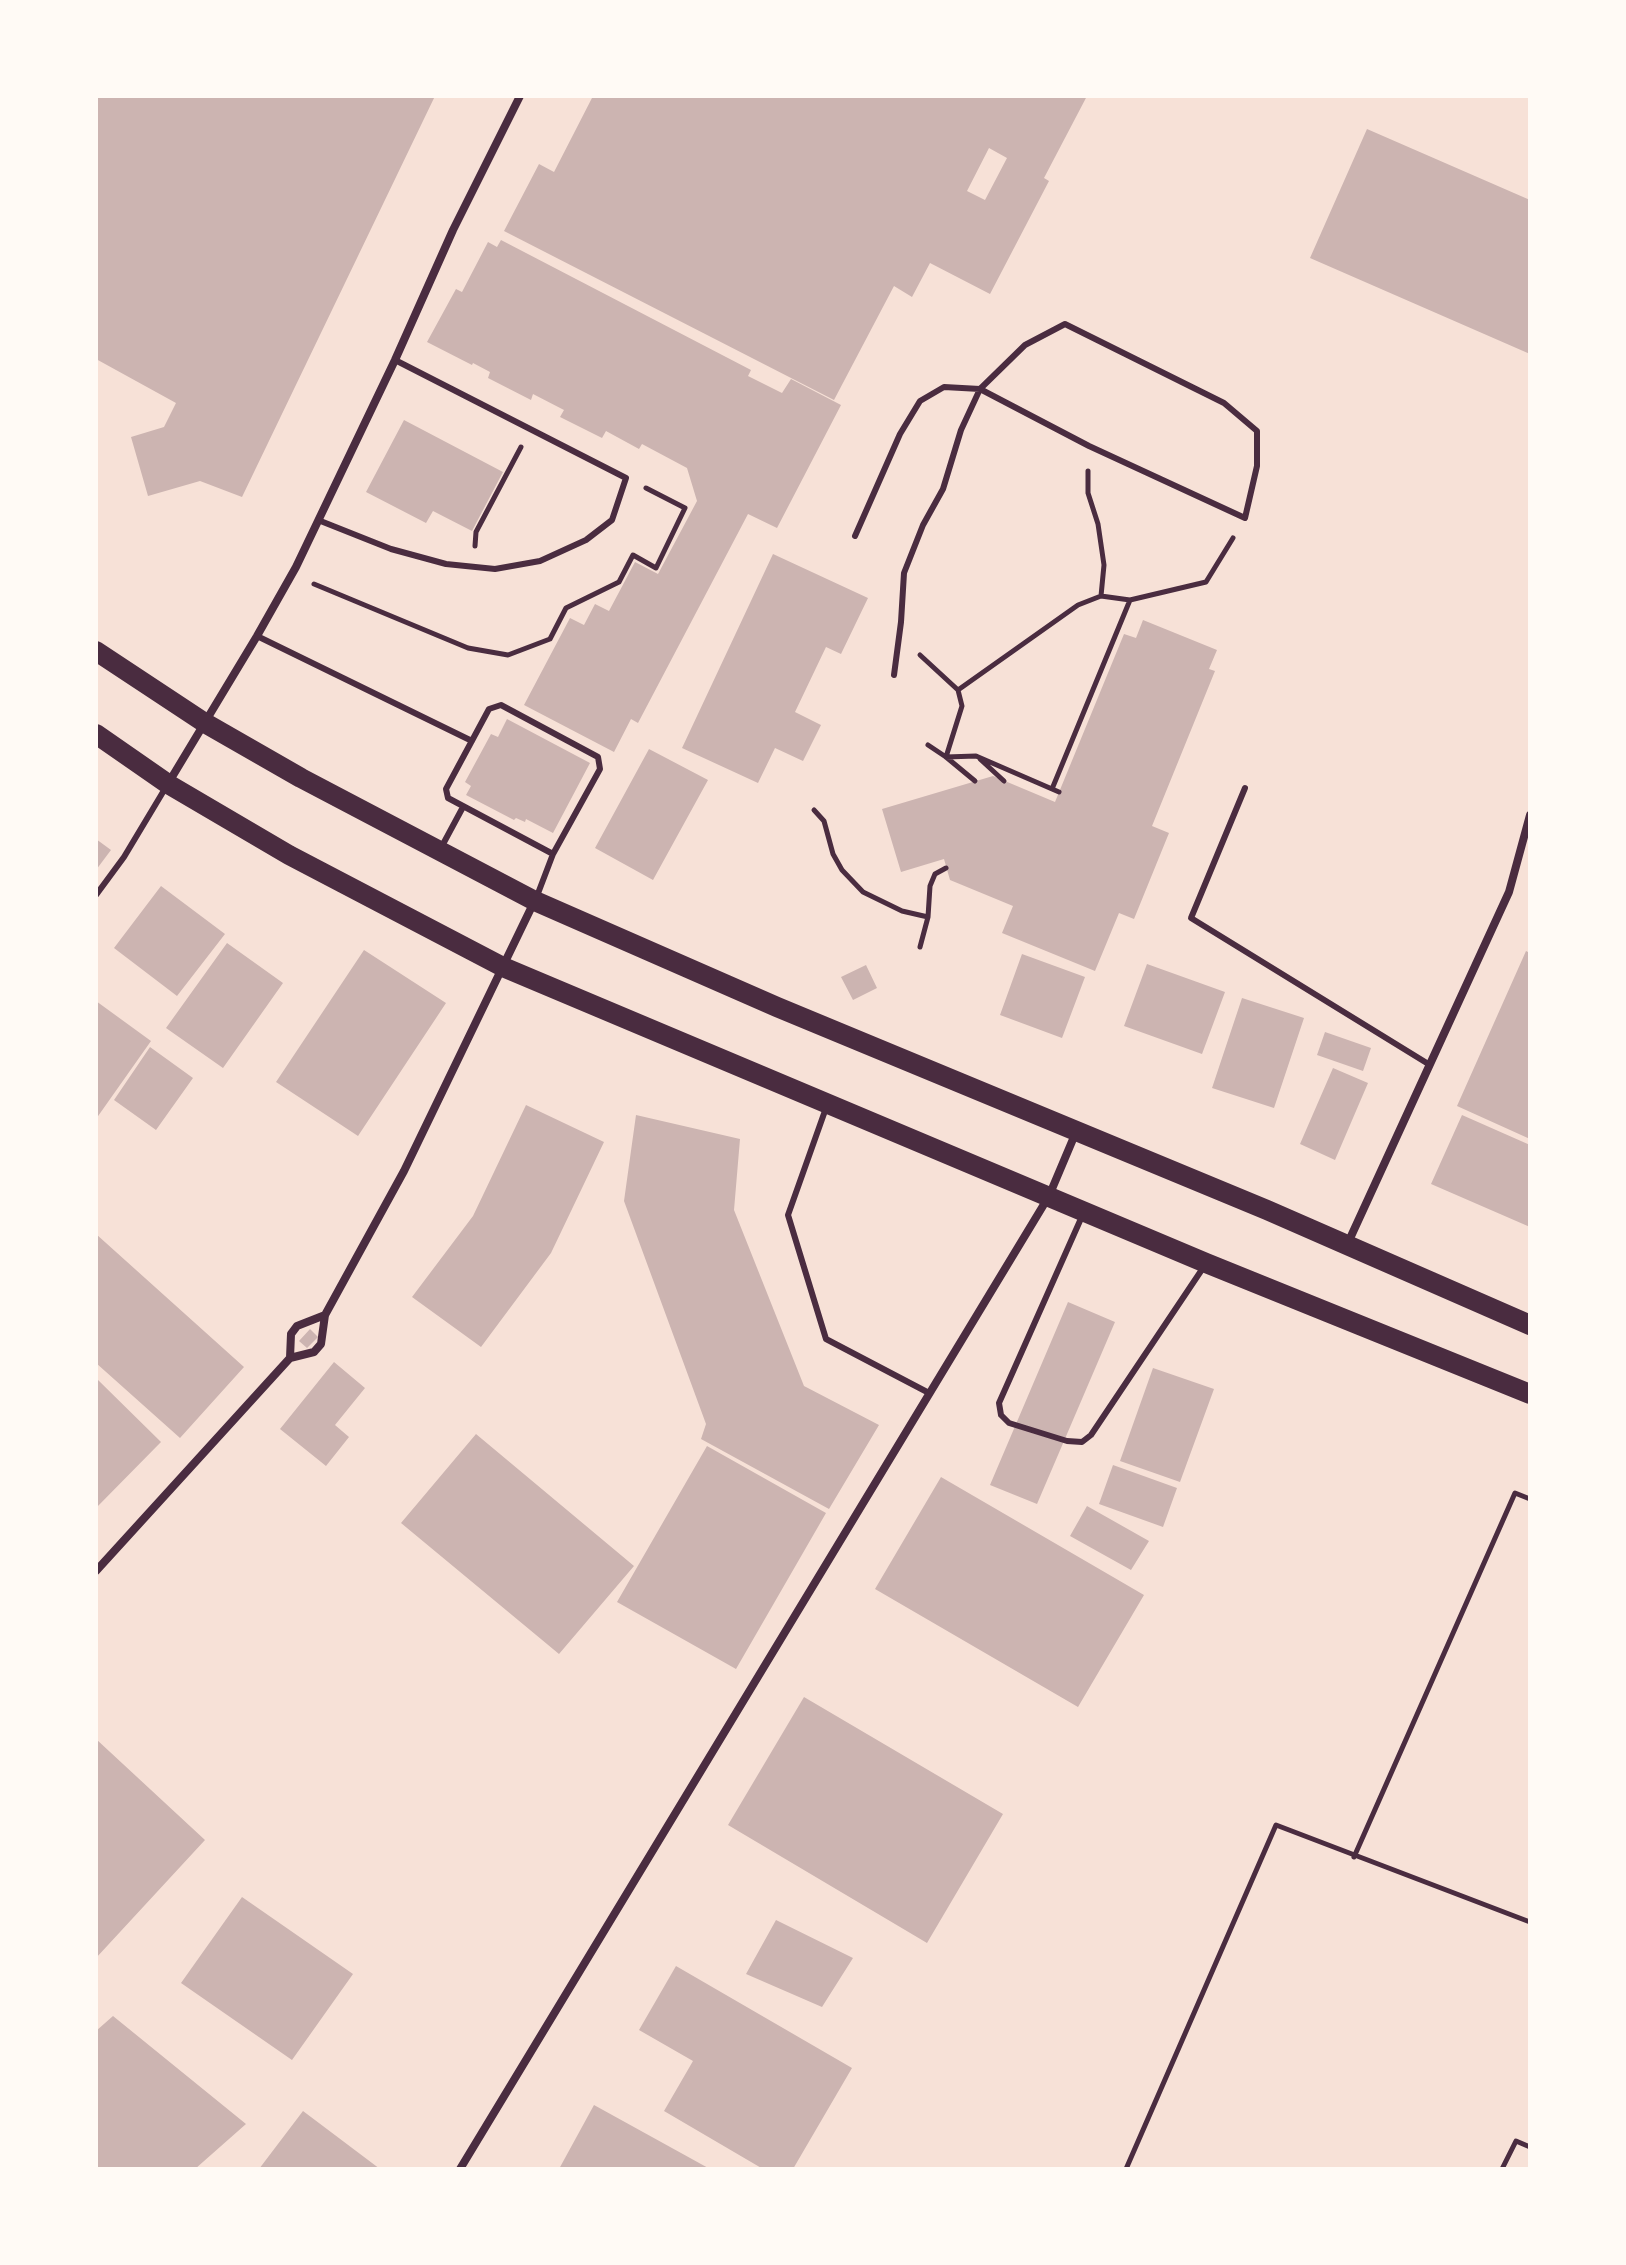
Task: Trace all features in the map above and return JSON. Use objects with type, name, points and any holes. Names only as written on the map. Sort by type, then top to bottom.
[{"type":"main road","points":[[96,651],[205,723],[301,778],[535,901],[654,954],[1267,1210],[1530,1325]]},
{"type":"main road","points":[[96,734],[168,784],[289,855],[503,967],[1206,1263],[1530,1394]]},
{"type":"street","points":[[168,784],[257,636],[318,520],[453,230],[520,96]]},
{"type":"street","points":[[1346,1246],[1509,892],[1530,815]]},
{"type":"street","points":[[96,1571],[290,1358],[314,1352],[321,1344],[325,1315],[404,1171],[535,901]]},
{"type":"street","points":[[460,2169],[1049,1196],[1076,1132]]},
{"type":"street","points":[[290,1358],[291,1334],[297,1326],[325,1315]]},
{"type":"lane","points":[[855,536],[900,434],[920,401],[944,387],[980,389],[1089,446],[1245,518],[1257,466],[1257,431],[1224,403],[1065,324],[1025,345],[980,389],[961,430],[943,489],[923,525],[904,573],[894,675]]},
{"type":"lane","points":[[318,520],[391,549],[446,564],[495,569],[540,561],[586,540],[612,520],[626,478],[395,360]]},
{"type":"lane","points":[[257,636],[472,741]]},
{"type":"lane","points":[[535,901],[553,854],[600,769],[598,757],[501,705],[489,709],[446,789],[448,798],[553,854]]},
{"type":"lane","points":[[96,895],[124,857],[168,784]]},
{"type":"lane","points":[[1245,788],[1191,918],[1430,1065]]},
{"type":"lane","points":[[439,851],[463,807]]},
{"type":"lane","points":[[827,1105],[788,1215],[826,1339],[929,1393]]},
{"type":"lane","points":[[1085,1211],[999,1403],[1001,1415],[1009,1423],[1067,1441],[1082,1442],[1091,1435],[1206,1263]]},
{"type":"path","points":[[472,567],[476,532],[529,431]]},
{"type":"path","points":[[1089,446],[1088,493],[1098,524],[1104,565],[1101,596]]},
{"type":"path","points":[[958,690],[1078,605],[1101,596],[1130,600],[1206,582],[1245,518]]},
{"type":"path","points":[[1052,789],[1130,600]]},
{"type":"path","points":[[918,653],[958,690],[962,706],[946,757]]},
{"type":"path","points":[[928,745],[975,781]]},
{"type":"path","points":[[946,757],[976,756],[1059,792]]},
{"type":"path","points":[[976,756],[1004,781]]},
{"type":"path","points":[[814,810],[824,821],[833,854],[842,870],[863,892],[902,911],[928,917]]},
{"type":"path","points":[[920,947],[928,917],[930,886],[935,874],[946,868]]},
{"type":"path","points":[[1354,1857],[1515,1493],[1530,1499]]},
{"type":"path","points":[[1126,2169],[1276,1825],[1530,1922]]},
{"type":"path","points":[[1502,2169],[1516,2141],[1530,2147]]},
{"type":"building","points":[[96,96],[435,96],[242,497],[200,481],[148,496],[131,437],[164,427],[176,403],[96,359]]},
{"type":"building","points":[[593,96],[1087,96],[1044,178],[1049,181],[990,294],[930,263],[912,297],[894,286],[834,400],[504,231],[539,164],[554,172]],"holes":[[[989,148],[1007,158],[985,200],[967,191]]]},
{"type":"building","points":[[1367,129],[1530,200],[1530,354],[1310,258]]},
{"type":"building","points":[[501,240],[751,370],[748,376],[782,393],[791,379],[841,405],[777,528],[748,514],[638,723],[631,719],[614,752],[524,705],[570,618],[584,625],[595,604],[609,611],[635,562],[658,574],[697,501],[687,468],[642,444],[639,449],[606,431],[602,438],[560,417],[564,410],[533,394],[531,400],[488,378],[490,372],[427,342],[456,289],[462,292],[488,242],[497,247]]},
{"type":"building","points":[[404,420],[503,472],[472,531],[433,511],[426,523],[366,492]]},
{"type":"building","points":[[773,554],[868,598],[841,654],[826,647],[795,712],[821,725],[803,761],[775,748],[758,783],[682,748]]},
{"type":"building","points":[[1143,620],[1217,650],[1209,669],[1215,671],[1152,826],[1169,833],[1134,919],[1119,913],[1095,971],[1002,933],[1013,906],[950,880],[944,859],[901,872],[882,809],[993,776],[1055,802],[1124,634],[1136,638]]},
{"type":"building","points":[[507,719],[590,763],[553,833],[526,819],[525,822],[514,820],[466,795],[471,786],[465,782],[491,734],[498,737]]},
{"type":"building","points":[[649,749],[708,780],[653,880],[595,848]]},
{"type":"building","points":[[96,839],[111,850],[96,870]]},
{"type":"building","points":[[161,886],[225,934],[177,996],[114,948]]},
{"type":"building","points":[[227,943],[283,983],[223,1068],[166,1028]]},
{"type":"building","points":[[364,950],[446,1003],[358,1136],[276,1082]]},
{"type":"building","points":[[1526,951],[1530,953],[1530,1139],[1457,1106]]},
{"type":"building","points":[[1022,954],[1085,977],[1062,1038],[1000,1015]]},
{"type":"building","points":[[1147,964],[1225,992],[1202,1054],[1124,1026]]},
{"type":"building","points":[[866,965],[877,988],[853,1000],[841,977]]},
{"type":"building","points":[[1242,998],[1304,1018],[1274,1108],[1212,1088]]},
{"type":"building","points":[[96,1001],[151,1041],[96,1119]]},
{"type":"building","points":[[1325,1032],[1371,1048],[1363,1071],[1317,1055]]},
{"type":"building","points":[[150,1047],[193,1078],[156,1130],[114,1100]]},
{"type":"building","points":[[1333,1068],[1368,1083],[1335,1160],[1300,1144]]},
{"type":"building","points":[[526,1105],[604,1142],[551,1253],[481,1347],[412,1297],[473,1216]]},
{"type":"building","points":[[636,1115],[740,1139],[734,1210],[804,1386],[879,1425],[829,1509],[701,1439],[706,1424],[624,1201]]},
{"type":"building","points":[[1462,1115],[1530,1145],[1530,1227],[1431,1184]]},
{"type":"building","points":[[96,1234],[244,1367],[180,1438],[96,1363]]},
{"type":"building","points":[[1068,1302],[1115,1322],[1037,1504],[990,1485]]},
{"type":"building","points":[[310,1329],[318,1337],[307,1348],[299,1341]]},
{"type":"building","points":[[334,1362],[365,1388],[335,1425],[349,1437],[326,1466],[280,1429]]},
{"type":"building","points":[[1153,1368],[1214,1389],[1180,1482],[1120,1461]]},
{"type":"building","points":[[96,1378],[161,1442],[96,1508]]},
{"type":"building","points":[[476,1434],[634,1566],[559,1654],[401,1523]]},
{"type":"building","points":[[707,1446],[826,1513],[736,1669],[617,1602]]},
{"type":"building","points":[[1113,1465],[1177,1488],[1163,1527],[1099,1504]]},
{"type":"building","points":[[941,1477],[1144,1595],[1078,1707],[875,1589]]},
{"type":"building","points":[[1087,1506],[1149,1541],[1131,1570],[1070,1536]]},
{"type":"building","points":[[804,1697],[1003,1814],[927,1943],[728,1825]]},
{"type":"building","points":[[96,1739],[205,1840],[96,1958]]},
{"type":"building","points":[[242,1897],[353,1974],[292,2060],[181,1983]]},
{"type":"building","points":[[776,1920],[853,1958],[822,2007],[746,1974]]},
{"type":"building","points":[[676,1966],[852,2068],[793,2169],[763,2169],[664,2111],[693,2061],[639,2030]]},
{"type":"building","points":[[113,2016],[246,2124],[195,2169],[96,2169],[96,2031]]},
{"type":"building","points":[[594,2105],[710,2169],[559,2169]]},
{"type":"building","points":[[303,2111],[380,2169],[259,2169]]}]
